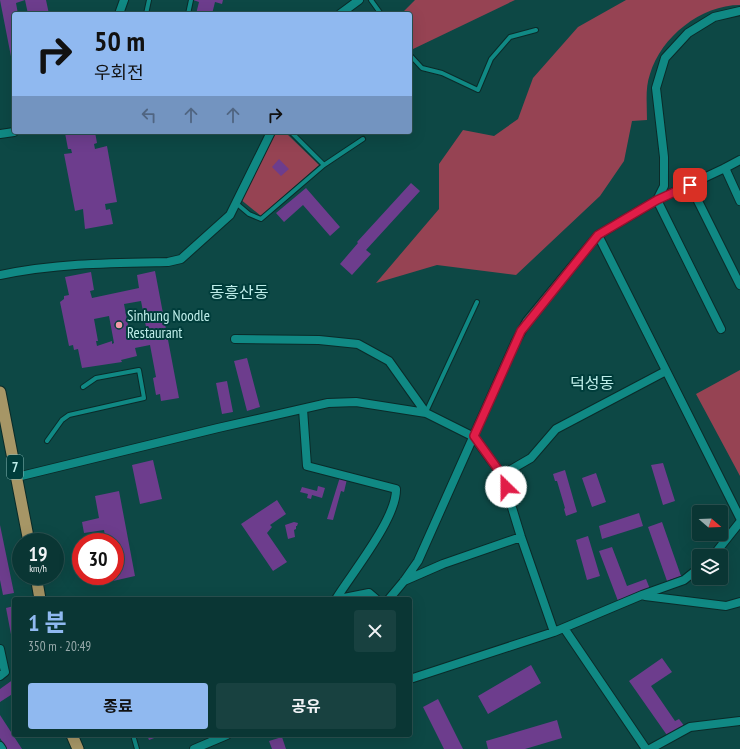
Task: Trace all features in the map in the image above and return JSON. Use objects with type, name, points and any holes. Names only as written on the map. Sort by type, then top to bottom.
[{"type":"highway","name":"7","points":[[0,392],[28,533]]},
{"type":"highway","points":[[38,585],[40,597]]},
{"type":"highway","points":[[73,737],[78,749]]},
{"type":"street","points":[[120,12],[124,0]]},
{"type":"street","points":[[343,12],[360,0]]},
{"type":"street","points":[[657,200],[664,186],[664,157],[656,88],[665,58],[688,33],[714,17],[740,11]]},
{"type":"street","points":[[0,134],[12,132]]},
{"type":"street","points":[[0,275],[68,264],[168,262],[181,259],[227,218],[270,134]]},
{"type":"street","points":[[391,597],[418,561],[521,331],[598,235],[657,200],[740,160]]},
{"type":"street","points":[[725,168],[740,201]]},
{"type":"street","points":[[690,185],[740,285]]},
{"type":"street","points":[[657,200],[722,329]]},
{"type":"street","points":[[598,235],[740,518]]},
{"type":"street","points":[[235,339],[319,340],[358,344],[389,361],[426,413]]},
{"type":"street","points":[[502,475],[531,458],[556,429],[666,371]]},
{"type":"street","points":[[17,477],[218,428],[303,409],[346,402],[426,413],[474,436],[502,475],[521,537],[554,632]]},
{"type":"street","points":[[303,409],[307,466],[396,488],[396,496],[385,524],[337,597]]},
{"type":"street","points":[[719,549],[740,522]]},
{"type":"street","points":[[404,581],[443,564],[521,537]]},
{"type":"street","points":[[412,678],[554,632],[642,595],[684,580],[692,574]]},
{"type":"street","points":[[349,597],[369,593],[374,597]]},
{"type":"street","points":[[642,595],[726,606],[740,602]]},
{"type":"street","points":[[564,628],[646,749]]},
{"type":"street","points":[[0,649],[4,672],[0,676]]},
{"type":"street","points":[[650,749],[690,727],[740,721]]},
{"type":"street","points":[[194,749],[222,737]]},
{"type":"lane","points":[[146,12],[149,0]]},
{"type":"lane","points":[[188,12],[191,0]]},
{"type":"lane","points":[[371,0],[380,12]]},
{"type":"lane","points":[[412,56],[422,68],[442,73],[478,90],[491,59],[510,38],[536,30]]},
{"type":"lane","points":[[293,134],[324,165]]},
{"type":"lane","points":[[236,203],[249,214],[261,219],[324,165],[363,139]]},
{"type":"lane","points":[[426,413],[477,302]]},
{"type":"lane","points":[[47,441],[62,420],[70,415],[144,398],[139,370],[96,378],[84,387]]},
{"type":"lane","points":[[134,737],[137,749]]},
{"type":"shaded area","points":[[415,0],[515,0],[412,50],[412,12],[403,12]]},
{"type":"shaded area","points":[[626,0],[740,0],[740,5],[725,6],[697,17],[673,36],[663,48],[655,60],[648,79],[647,120],[632,121],[624,161],[600,196],[516,275],[437,265],[376,283],[439,209],[439,164],[463,130],[494,136],[518,119],[533,78],[578,27]]},
{"type":"shaded area","points":[[273,134],[287,134],[319,165],[261,216],[240,199]]},
{"type":"shaded area","points":[[740,370],[740,476],[696,394]]},
{"type":"building","points":[[0,0],[25,0],[16,3],[18,12],[12,12],[12,62]]},
{"type":"building","points":[[25,0],[46,0],[49,12],[28,12]]},
{"type":"building","points":[[193,0],[223,0],[222,4],[215,2],[212,12],[196,12],[199,2]]},
{"type":"building","points":[[65,134],[95,134],[97,143],[94,144],[95,149],[107,146],[117,202],[105,204],[106,210],[110,209],[113,224],[85,229],[83,209],[75,211],[64,154],[72,153],[71,149],[68,149]]},
{"type":"building","points":[[279,159],[289,169],[281,176],[272,167]]},
{"type":"building","points":[[411,183],[420,191],[366,250],[371,254],[352,275],[340,264],[358,243],[357,242]]},
{"type":"building","points":[[306,188],[340,227],[330,236],[303,205],[284,222],[276,213]]},
{"type":"building","points":[[155,271],[179,398],[161,401],[160,394],[156,395],[153,378],[156,377],[150,345],[135,348],[137,356],[121,360],[122,362],[82,368],[78,349],[74,350],[73,345],[69,346],[60,302],[64,299],[64,296],[69,295],[65,277],[91,272],[94,290],[90,291],[92,298],[139,288],[137,275]],"holes":[[[141,301],[147,332],[130,335],[124,304]],[[109,316],[114,343],[112,344],[112,341],[97,346],[96,341],[98,341],[94,319]]]},
{"type":"building","points":[[247,358],[260,407],[247,411],[234,361]]},
{"type":"building","points":[[227,381],[233,412],[222,414],[216,383]]},
{"type":"building","points":[[153,460],[162,499],[140,504],[132,465]]},
{"type":"building","points":[[663,463],[675,501],[663,505],[651,465]]},
{"type":"building","points":[[565,470],[577,512],[566,516],[557,481],[555,481],[553,474]]},
{"type":"building","points":[[596,473],[606,502],[592,507],[582,478]]},
{"type":"building","points":[[340,477],[347,479],[344,492],[341,491],[333,520],[327,519]]},
{"type":"building","points":[[318,486],[325,488],[322,498],[312,495],[311,499],[307,498],[308,494],[300,492],[302,487],[317,491]]},
{"type":"building","points":[[119,491],[135,576],[124,578],[124,533],[104,533],[104,530],[84,533],[82,522],[99,518],[95,496]]},
{"type":"building","points":[[277,500],[286,514],[270,525],[272,527],[267,533],[287,562],[273,571],[241,524]]},
{"type":"building","points":[[639,513],[643,526],[602,539],[599,526]]},
{"type":"building","points":[[294,522],[298,523],[296,529],[294,530],[295,537],[288,539],[285,525]]},
{"type":"building","points":[[662,522],[681,576],[667,581],[648,527]]},
{"type":"building","points":[[0,525],[14,593],[3,595],[0,580]]},
{"type":"building","points":[[588,536],[600,576],[587,580],[576,540]]},
{"type":"building","points":[[612,547],[627,586],[646,579],[650,589],[618,601],[599,551]]},
{"type":"building","points":[[12,606],[12,640],[6,608]]},
{"type":"building","points":[[662,658],[672,672],[651,686],[675,721],[679,719],[685,727],[669,738],[629,681]]},
{"type":"building","points":[[531,665],[541,683],[488,714],[478,696]]},
{"type":"building","points":[[12,680],[12,694],[0,702],[0,689]]},
{"type":"building","points":[[438,699],[463,749],[444,749],[423,707]]},
{"type":"building","points":[[0,715],[12,734],[12,737],[14,737],[22,749],[7,749],[0,738]]},
{"type":"building","points":[[557,720],[562,738],[525,749],[488,749],[486,741]]},
{"type":"building","points":[[148,737],[157,737],[149,740]]},
{"type":"building","points":[[282,737],[286,749],[272,749],[269,741]]},
{"type":"place","name":"Sinhung Noodle Restaurant","points":[[119,325]]},
{"type":"district","name":"동흥산동","points":[[239,292]]},
{"type":"district","name":"덕성동","points":[[592,383]]},
{"type":"route","points":[[506,487],[502,475],[474,436],[521,331],[598,235],[657,200],[690,185]]}]
